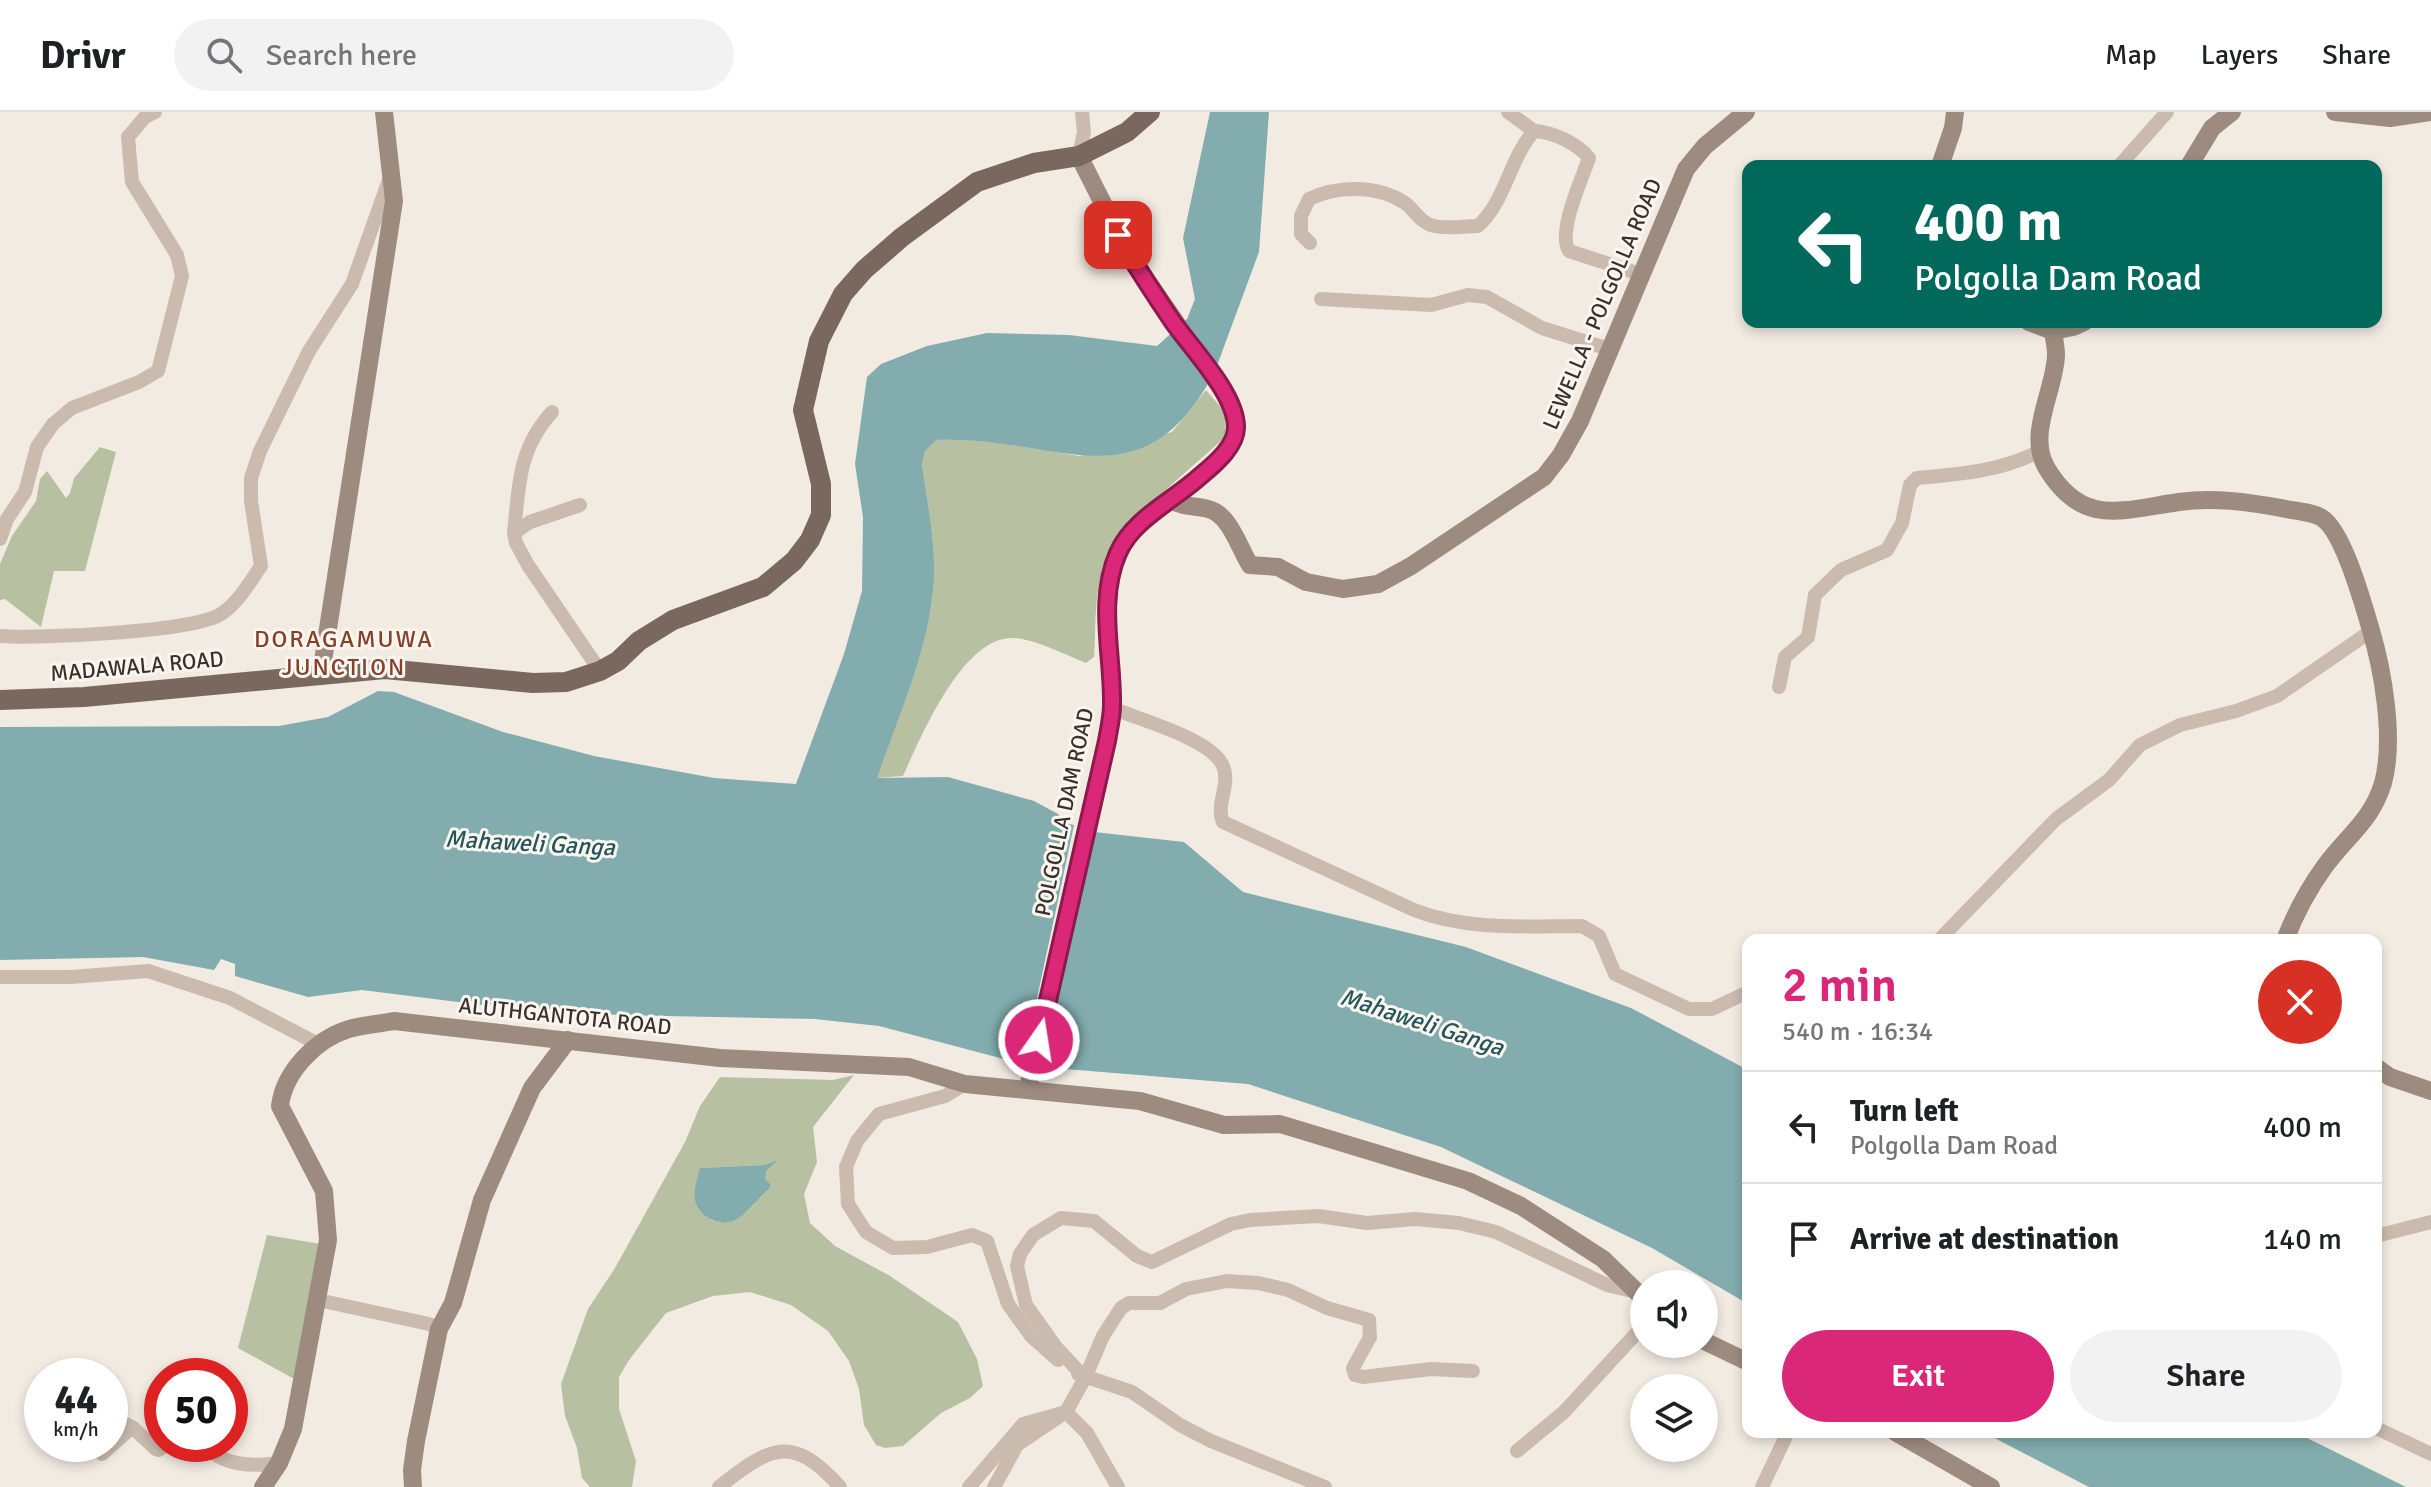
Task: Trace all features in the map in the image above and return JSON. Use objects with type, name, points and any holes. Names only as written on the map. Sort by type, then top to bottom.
[{"type":"main road","name":"MADAWALA ROAD","points":[[0,700],[84,697],[385,669],[533,683],[566,682],[600,671],[673,620],[763,587],[794,561],[810,540],[821,515],[821,484],[803,410],[819,341],[843,294],[864,270],[902,237],[977,182],[1034,163],[1079,156],[1127,132],[1150,112]]},
{"type":"street","points":[[0,539],[7,519],[25,492],[37,447],[53,424],[72,408],[139,382],[158,371],[182,276],[177,255],[132,182],[128,137],[145,117],[155,112]]},
{"type":"street","points":[[1079,156],[1084,132],[1082,112]]},
{"type":"street","points":[[1508,112],[1534,131],[1545,131],[1582,149],[1589,158],[1565,230],[1565,244],[1569,251],[1643,275]]},
{"type":"street","name":"LEWELLA - POLGOLLA ROAD","points":[[1171,500],[1184,506],[1215,511],[1229,528],[1250,565],[1278,567],[1306,582],[1343,589],[1378,584],[1411,566],[1544,477],[1561,455],[1580,421],[1686,169],[1705,146],[1746,112]]},
{"type":"street","points":[[1942,160],[1955,112]]},
{"type":"street","points":[[2124,160],[2167,112]]},
{"type":"street","points":[[2193,160],[2212,128],[2232,112]]},
{"type":"street","points":[[2335,112],[2390,118],[2431,112]]},
{"type":"street","points":[[321,674],[394,201],[386,117]]},
{"type":"street","points":[[1310,243],[1301,234],[1301,216],[1309,199],[1323,192],[1339,190],[1378,190],[1408,205],[1414,215],[1432,226],[1478,226],[1492,213],[1522,145],[1534,131]]},
{"type":"street","name":"POLGOLLA DAM ROAD","points":[[1030,1079],[1112,708],[1108,625],[1113,571],[1118,553],[1133,531],[1219,459],[1231,443],[1237,427],[1228,400],[1123,244],[1079,156]]},
{"type":"street","points":[[0,636],[32,639],[190,624],[221,615],[239,598],[261,566],[251,501],[251,478],[260,451],[309,351],[352,284],[393,170]]},
{"type":"street","points":[[1321,299],[1431,305],[1468,295],[1487,297],[1565,338],[1612,350]]},
{"type":"street","points":[[2045,328],[2053,331],[2068,328]]},
{"type":"street","points":[[2053,331],[2056,355],[2041,424],[2040,451],[2044,464],[2069,494],[2085,506],[2105,512],[2219,500],[2267,505],[2321,517],[2333,530],[2348,563],[2383,676],[2387,736],[2383,781],[2368,818],[2324,868],[2288,934]]},
{"type":"street","points":[[552,412],[529,445],[522,464],[514,533],[528,565],[600,671]]},
{"type":"street","points":[[1779,687],[1785,657],[1808,637],[1815,595],[1841,570],[1887,550],[1902,523],[1910,485],[1917,478],[1979,472],[2016,463],[2040,451]]},
{"type":"street","points":[[514,533],[530,522],[580,505]]},
{"type":"street","points":[[1945,934],[2056,819],[2109,780],[2140,745],[2180,725],[2236,711],[2277,696],[2371,631]]},
{"type":"street","points":[[1112,708],[1205,744],[1223,766],[1225,779],[1220,815],[1223,822],[1414,910],[1465,925],[1582,926],[1599,936],[1615,974],[1689,1009],[1712,1009],[1742,995]]},
{"type":"street","points":[[0,977],[71,977],[148,971],[230,998],[320,1045]]},
{"type":"street","name":"ALUTHGANTOTA ROAD","points":[[263,1487],[279,1463],[293,1429],[328,1240],[324,1191],[280,1106],[282,1094],[302,1060],[320,1045],[347,1029],[394,1021],[720,1058],[909,1067],[965,1084],[1030,1079],[1059,1094],[1140,1101],[1224,1125],[1280,1124],[1468,1181],[1521,1206],[1603,1259],[1630,1285]]},
{"type":"street","points":[[413,1487],[416,1441],[439,1329],[453,1303],[482,1200],[532,1088],[568,1040]]},
{"type":"street","points":[[2382,1071],[2431,1091]]},
{"type":"street","points":[[965,1084],[945,1096],[879,1114],[857,1141],[846,1167],[848,1204],[866,1232],[893,1248],[927,1247],[972,1235],[987,1241],[1008,1304],[1031,1336],[1063,1365],[1085,1378],[1105,1381],[1132,1392],[1180,1425],[1211,1441],[1325,1487]]},
{"type":"street","points":[[1085,1378],[1056,1347],[1026,1305],[1017,1266],[1020,1254],[1033,1235],[1061,1218],[1094,1221],[1137,1256],[1152,1262],[1231,1224],[1250,1220],[1318,1216],[1367,1223],[1415,1219],[1459,1223],[1496,1232],[1607,1285],[1630,1292]]},
{"type":"street","points":[[2382,1234],[2431,1222]]},
{"type":"street","points":[[994,1487],[1017,1445],[1066,1412],[1103,1336],[1121,1308],[1129,1303],[1160,1303],[1186,1289],[1227,1281],[1258,1283],[1288,1290],[1327,1308],[1369,1320],[1370,1337],[1353,1368],[1355,1375],[1363,1377],[1431,1369],[1473,1371]]},
{"type":"street","points":[[318,1300],[429,1324],[439,1329]]},
{"type":"street","points":[[1517,1451],[1564,1412],[1630,1340]]},
{"type":"street","points":[[1718,1348],[1742,1359]]},
{"type":"street","points":[[969,1487],[1023,1424],[1053,1413],[1066,1412],[1087,1433],[1118,1487]]},
{"type":"street","points":[[128,1425],[144,1437]]},
{"type":"street","points":[[128,1431],[132,1427]]},
{"type":"street","points":[[2382,1431],[2431,1454]]},
{"type":"street","points":[[1762,1487],[1785,1438]]},
{"type":"street","points":[[1905,1438],[1991,1487]]},
{"type":"street","points":[[719,1487],[744,1467],[772,1451],[783,1450],[808,1459],[840,1487]]},
{"type":"street","points":[[235,1462],[262,1466],[279,1463]]},
{"type":"green space","points":[[1206,390],[1225,412],[1226,436],[1154,501],[1121,538],[1109,558],[1097,596],[1094,657],[1086,663],[1023,639],[996,641],[978,652],[946,691],[903,776],[876,778],[916,669],[932,601],[933,549],[922,464],[925,451],[937,440],[959,439],[1079,456],[1172,432]]},
{"type":"green space","points":[[100,447],[116,452],[85,571],[54,571],[41,627],[5,599],[0,600],[0,564],[12,536],[36,501],[40,479],[47,471],[66,498],[74,478]]},
{"type":"green space","points":[[854,1075],[813,1127],[817,1162],[804,1194],[810,1223],[835,1246],[890,1276],[958,1322],[977,1359],[983,1386],[970,1398],[941,1413],[903,1446],[885,1448],[876,1445],[864,1425],[859,1389],[849,1361],[828,1331],[791,1305],[750,1292],[713,1296],[666,1313],[629,1360],[619,1377],[619,1409],[636,1461],[632,1487],[590,1487],[582,1478],[577,1448],[565,1416],[561,1384],[588,1309],[615,1268],[685,1142],[700,1106],[720,1077],[833,1080]],"holes":[[[775,1162],[765,1171],[764,1179],[770,1185],[768,1190],[749,1209],[736,1219],[711,1220],[700,1168]]]},
{"type":"green space","points":[[267,1235],[321,1244],[294,1379],[238,1348]]},
{"type":"water","name":"Mahaweli Ganga","points":[[1210,112],[1269,112],[1259,252],[1215,371],[1187,414],[1157,440],[1126,453],[1093,456],[980,441],[937,440],[925,451],[922,464],[933,549],[932,600],[916,668],[877,778],[948,777],[1034,801],[1058,814],[1065,823],[1074,825],[1023,1064],[879,1026],[815,1019],[618,1015],[490,1006],[362,990],[308,997],[235,976],[235,964],[221,959],[214,970],[143,957],[0,960],[0,727],[279,726],[328,717],[378,691],[394,692],[503,732],[594,756],[714,778],[796,784],[844,654],[862,591],[863,517],[855,464],[867,377],[881,364],[927,346],[987,333],[1069,335],[1157,346],[1187,319],[1195,299],[1183,238]]},
{"type":"water","name":"Mahaweli Ganga","points":[[1094,832],[1184,842],[1243,892],[1466,947],[1631,1008],[1742,1067],[1742,1300],[1718,1286],[1718,1270],[1690,1270],[1652,1248],[1441,1147],[1248,1084],[1041,1067]]},
{"type":"water","points":[[778,1160],[766,1171],[765,1179],[771,1185],[768,1190],[735,1220],[723,1222],[710,1219],[697,1206],[695,1192],[700,1168],[765,1165]]},
{"type":"water","points":[[1995,1438],[2307,1438],[2406,1487],[2089,1487]]},
{"type":"district","name":"DORAGAMUWA JUNCTION","points":[[344,653]]},
{"type":"route","points":[[1039,1040],[1107,741],[1112,708],[1109,588],[1118,553],[1141,523],[1219,459],[1231,443],[1237,427],[1223,391],[1174,323],[1118,235]]}]
